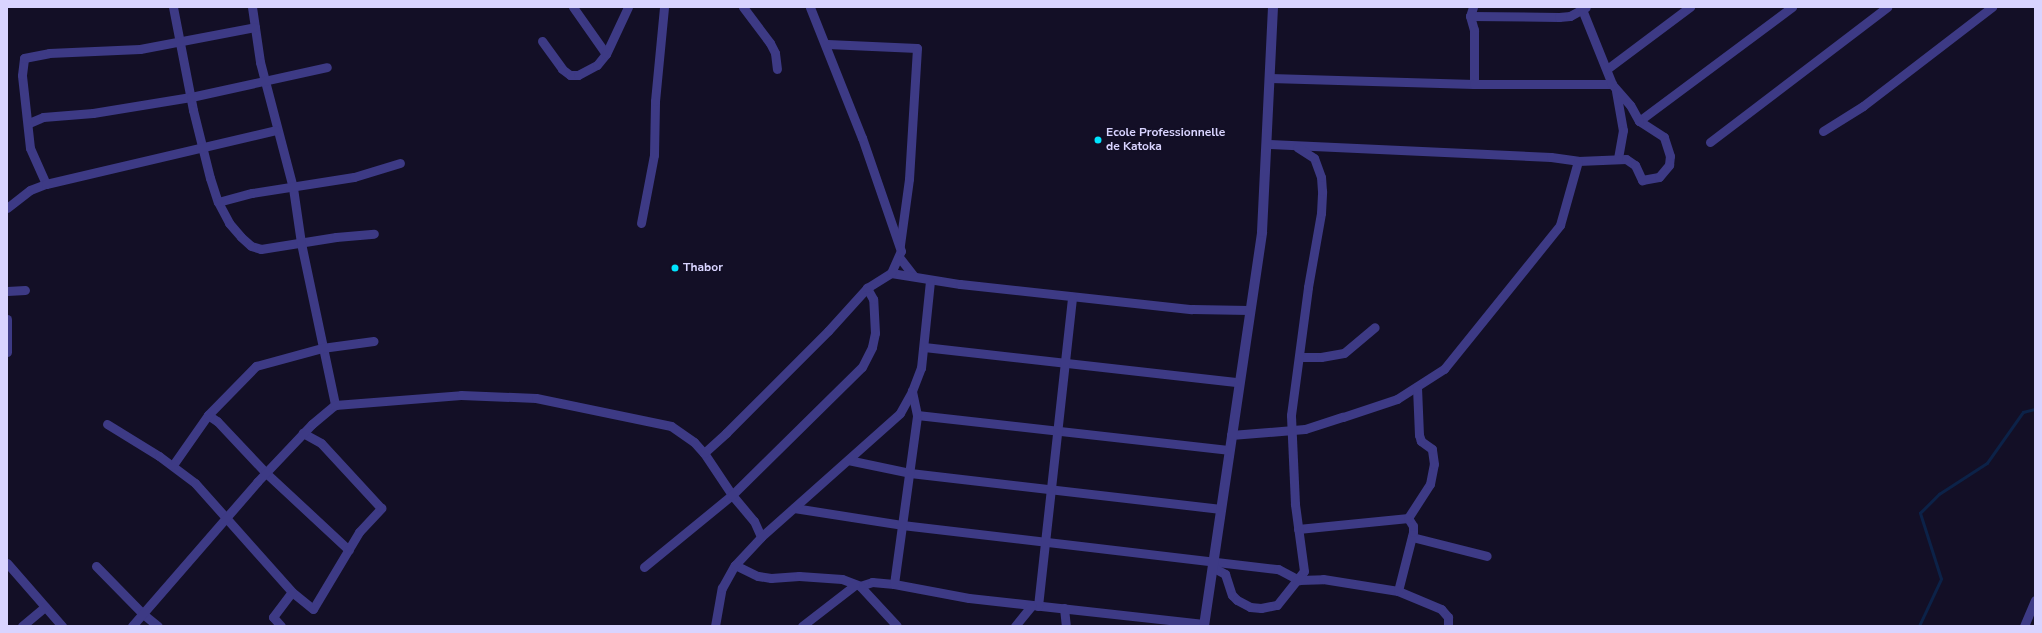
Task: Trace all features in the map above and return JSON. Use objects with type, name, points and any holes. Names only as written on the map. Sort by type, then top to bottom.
[{"type":"street","points":[[173,7],[190,97],[202,146],[218,202],[229,223],[251,246],[261,249],[374,234]]},
{"type":"street","points":[[252,7],[264,80],[276,130],[293,188],[301,243],[335,405]]},
{"type":"street","points":[[574,7],[606,54]]},
{"type":"street","points":[[581,17],[583,7]]},
{"type":"street","points":[[542,41],[562,69],[570,75],[578,75],[587,71],[606,54],[628,7]]},
{"type":"street","points":[[641,223],[654,156],[656,101],[664,7]]},
{"type":"street","points":[[743,7],[770,43],[775,53],[777,69]]},
{"type":"street","points":[[704,453],[828,331],[867,288],[891,273],[901,251],[827,44],[810,7]]},
{"type":"street","points":[[804,626],[858,586],[872,582],[894,584],[969,598],[1204,625],[1238,382],[1262,232],[1273,7]]},
{"type":"street","points":[[1607,69],[1690,7]]},
{"type":"street","points":[[1639,121],[1792,7]]},
{"type":"street","points":[[1710,142],[1887,7]]},
{"type":"street","points":[[1823,131],[1863,106],[1992,7]]},
{"type":"street","points":[[1474,84],[1474,30],[1471,11],[1559,17],[1570,16],[1583,8],[1614,88],[1622,130],[1618,159]]},
{"type":"street","points":[[46,184],[30,148],[29,123],[22,62],[29,55],[135,50],[256,27]]},
{"type":"street","points":[[827,44],[917,48],[909,179],[900,245]]},
{"type":"street","points":[[29,123],[43,116],[93,112],[190,97],[327,67]]},
{"type":"street","points":[[1267,144],[1551,157],[1578,161],[1618,159],[1631,161],[1642,180],[1659,178],[1668,165],[1669,151],[1664,137],[1639,121],[1630,105],[1614,88],[1270,78]]},
{"type":"street","points":[[7,208],[30,190],[46,184],[202,146],[276,130]]},
{"type":"street","points":[[1212,564],[1225,574],[1232,595],[1236,600],[1250,607],[1277,605],[1299,580],[1304,566],[1298,529],[1292,415],[1321,213],[1322,191],[1320,172],[1314,158],[1304,149],[1292,145]]},
{"type":"street","points":[[1231,435],[1276,430],[1305,429],[1397,399],[1417,388],[1455,358],[1484,316],[1560,225],[1578,161]]},
{"type":"street","points":[[218,202],[252,193],[293,188],[354,177],[400,163]]},
{"type":"street","points":[[899,257],[914,276]]},
{"type":"street","points":[[891,273],[902,277],[914,276],[930,281],[1072,297],[1192,309],[1249,310]]},
{"type":"street","points":[[715,626],[719,597],[728,574],[735,565],[761,537],[900,413],[912,391],[921,368],[930,281]]},
{"type":"street","points":[[644,567],[732,495],[851,378],[867,359],[875,333],[875,313],[873,299],[867,288]]},
{"type":"street","points":[[7,291],[25,290]]},
{"type":"street","points":[[1015,626],[1034,606],[1045,541],[1056,430],[1072,297]]},
{"type":"street","points":[[7,319],[7,352]]},
{"type":"street","points":[[1300,357],[1321,358],[1344,352],[1375,327]]},
{"type":"street","points":[[173,465],[208,415],[256,366],[322,348],[374,341]]},
{"type":"street","points":[[924,347],[1238,382]]},
{"type":"street","points":[[1408,518],[1430,484],[1434,464],[1432,449],[1421,441],[1419,435],[1420,414],[1416,401],[1417,388]]},
{"type":"street","points":[[894,584],[917,415],[912,391]]},
{"type":"street","points":[[132,626],[266,473],[323,413],[335,405],[461,396],[536,398],[671,426],[694,442],[704,453],[732,495],[754,521],[761,537]]},
{"type":"street","points":[[1397,399],[1416,401]]},
{"type":"street","points":[[208,415],[217,421],[266,473],[349,550]]},
{"type":"street","points":[[917,415],[1228,450]]},
{"type":"street","points":[[1292,415],[1305,429]]},
{"type":"street","points":[[1276,430],[1282,428],[1292,415]]},
{"type":"street","points":[[106,424],[173,465],[195,483],[292,592],[311,608],[315,608],[359,532],[381,508],[380,505],[321,443],[303,433]]},
{"type":"street","points":[[848,460],[910,473],[1221,509]]},
{"type":"street","points":[[794,508],[902,525],[1045,541],[1212,564],[1278,569],[1299,580],[1322,580],[1398,591],[1441,609],[1448,617],[1448,626]]},
{"type":"street","points":[[1298,529],[1408,518]]},
{"type":"street","points":[[1398,591],[1412,537],[1413,526],[1408,518]]},
{"type":"street","points":[[1412,537],[1487,556]]},
{"type":"street","points":[[7,563],[62,626]]},
{"type":"street","points":[[735,565],[758,576],[842,579],[858,586],[897,626]]},
{"type":"street","points":[[96,566],[143,614],[158,626]]},
{"type":"street","points":[[281,626],[273,617],[292,592]]},
{"type":"street","points":[[2024,626],[2035,600]]},
{"type":"street","points":[[22,626],[45,607]]},
{"type":"street","points":[[1064,608],[1066,626]]},
{"type":"waterway","points":[[1919,626],[1941,579],[1920,513],[1939,494],[1987,463],[2023,412],[2035,409]]},
{"type":"place","name":"Ecole Professionnelle de Katoka","points":[[1098,140]]},
{"type":"place","name":"Thabor","points":[[675,268]]}]
